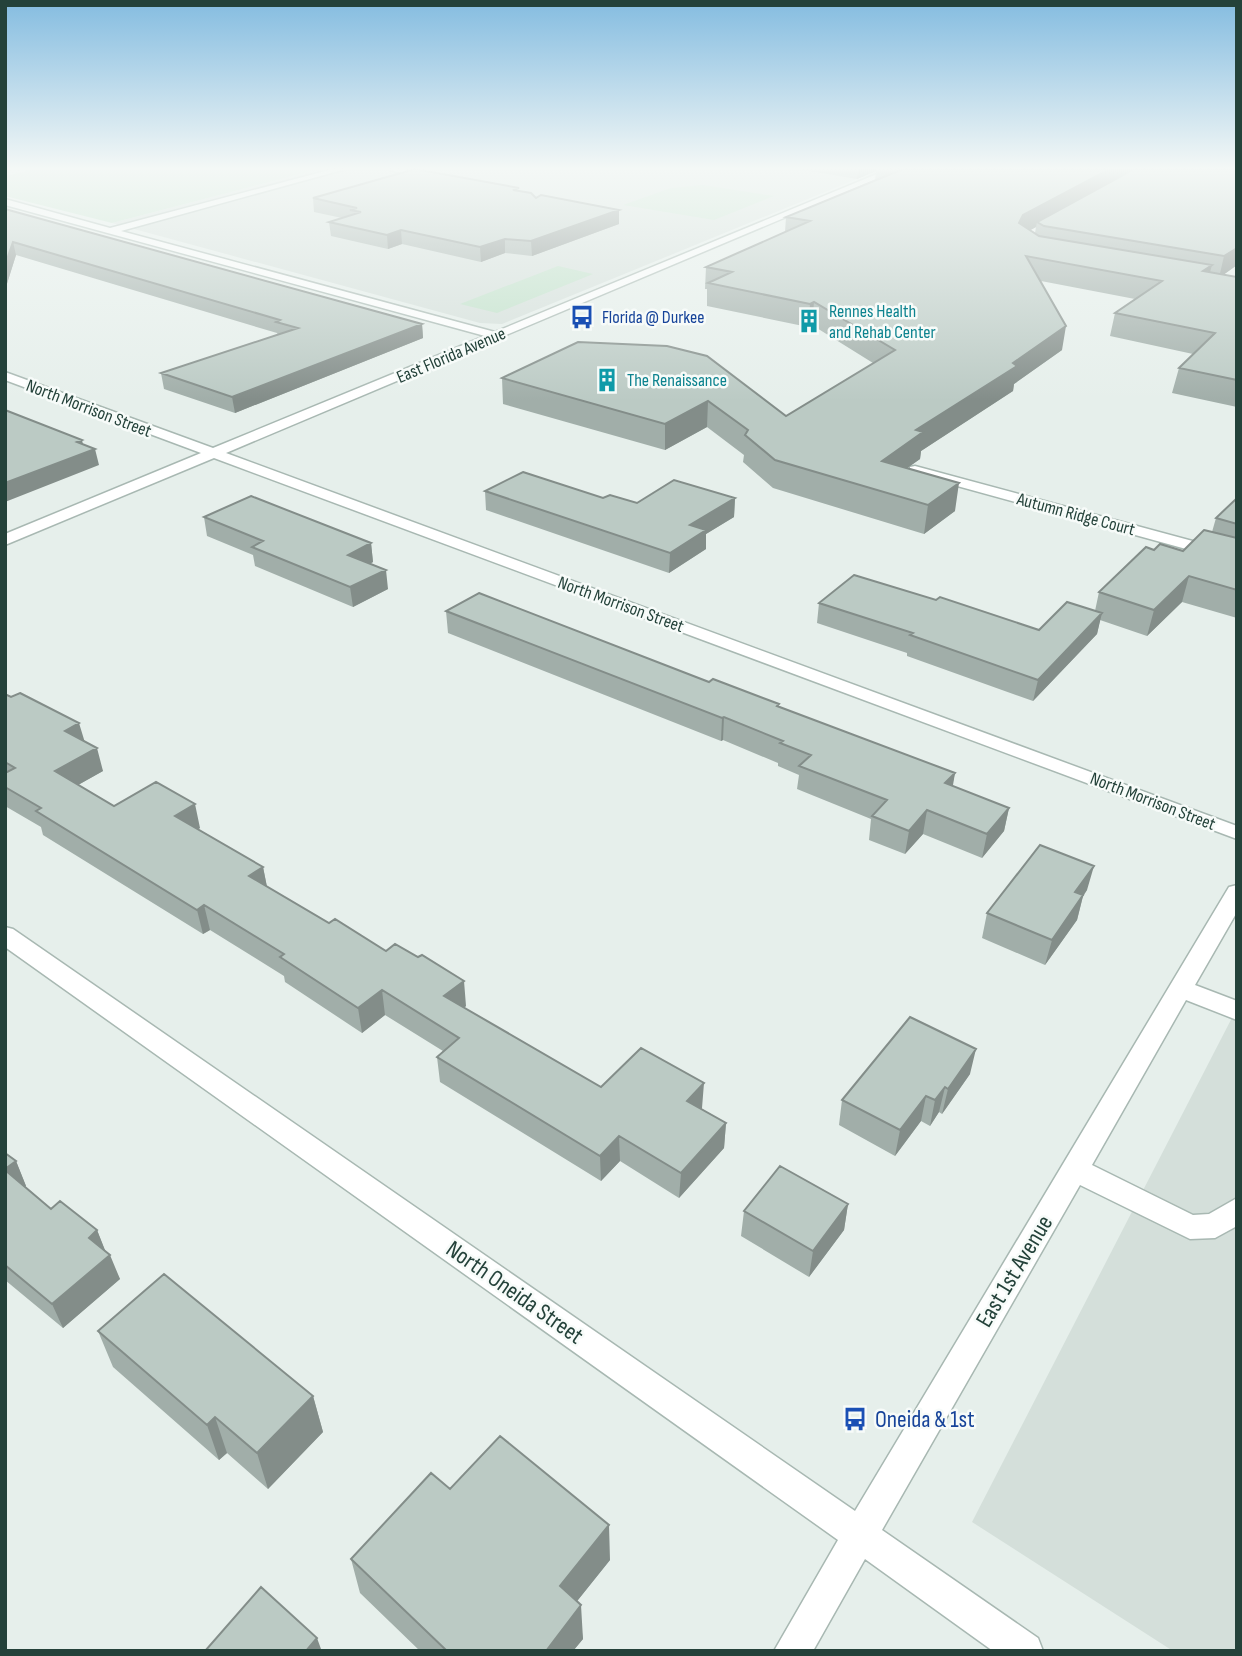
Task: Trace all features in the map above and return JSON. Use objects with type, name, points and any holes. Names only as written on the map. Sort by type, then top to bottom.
[{"type":"street","points":[[167,246],[497,336]]},
{"type":"street","name":"East Florida Avenue","points":[[5,540],[711,246]]},
{"type":"street","name":"North Morrison Street","points":[[5,376],[1237,833]]},
{"type":"street","name":"Autumn Ridge Court","points":[[915,470],[1237,558]]},
{"type":"street","name":"East 1st Avenue","points":[[792,1651],[1237,892]]},
{"type":"street","name":"North Oneida Street","points":[[5,934],[1025,1651]]},
{"type":"street","points":[[1181,989],[1237,1011]]},
{"type":"street","points":[[1075,1169],[1190,1227],[1215,1226],[1237,1210]]},
{"type":"shaded area","points":[[198,246],[692,246],[502,324],[480,323]]},
{"type":"shaded area","points":[[1237,1008],[1237,1651],[1173,1651],[972,1522]]},
{"type":"green space","points":[[558,266],[593,274],[497,313],[460,304]]},
{"type":"building","points":[[5,246],[12,246],[5,265]]},
{"type":"building","points":[[28,246],[140,246],[422,324],[232,397],[161,373],[298,328],[276,322],[280,320]]},
{"type":"building","points":[[753,246],[1100,246],[1212,265],[1203,271],[1237,277],[1237,380],[1179,368],[1215,333],[1115,313],[1162,281],[1026,256],[1066,326],[1013,363],[1017,366],[916,430],[923,432],[882,461],[959,483],[928,505],[775,460],[745,435],[748,430],[708,401],[665,424],[502,378],[578,342],[667,346],[707,356],[786,416],[895,350],[814,302],[810,304],[708,283],[732,272],[706,267]]},
{"type":"building","points":[[1166,246],[1237,246],[1224,256]]},
{"type":"building","points":[[5,410],[82,440],[77,442],[95,449],[5,483]]},
{"type":"building","points":[[523,472],[603,498],[610,495],[637,503],[674,480],[735,498],[690,525],[706,530],[670,553],[485,491]]},
{"type":"building","points":[[251,496],[371,543],[348,555],[386,570],[350,587],[252,547],[263,541],[204,517]]},
{"type":"building","points":[[1237,498],[1237,524],[1216,518]]},
{"type":"building","points":[[1204,530],[1237,538],[1237,590],[1189,576],[1154,610],[1099,592],[1146,547],[1154,550],[1160,544],[1183,551]]},
{"type":"building","points":[[854,575],[936,600],[940,597],[1039,630],[1067,602],[1102,613],[1038,680],[910,635],[913,633],[819,603]]},
{"type":"building","points":[[479,593],[709,682],[713,679],[955,773],[945,783],[1009,808],[987,834],[927,810],[909,831],[872,816],[887,800],[799,766],[811,755],[780,743],[783,741],[446,611]]},
{"type":"building","points":[[20,693],[79,723],[65,731],[97,748],[55,771],[114,806],[156,782],[195,804],[175,816],[263,867],[249,876],[329,923],[335,919],[386,951],[395,944],[418,957],[422,955],[464,981],[444,996],[601,1087],[641,1048],[704,1083],[687,1101],[726,1123],[681,1173],[619,1136],[600,1156],[437,1057],[459,1038],[382,990],[358,1008],[280,957],[284,954],[204,905],[197,910],[36,811],[41,808],[5,787],[5,773],[15,768],[5,762],[5,694],[11,697]]},
{"type":"building","points":[[1040,845],[1094,866],[1075,892],[1083,895],[1052,940],[987,913]]},
{"type":"building","points":[[910,1017],[976,1049],[948,1089],[945,1087],[935,1100],[926,1096],[900,1130],[842,1100]]},
{"type":"building","points":[[5,1153],[16,1161],[5,1169]]},
{"type":"building","points":[[780,1166],[848,1204],[813,1251],[744,1211]]},
{"type":"building","points":[[5,1170],[51,1209],[60,1201],[97,1230],[89,1238],[110,1255],[52,1304],[5,1265]]},
{"type":"building","points":[[164,1274],[313,1396],[257,1453],[215,1417],[207,1425],[98,1331]]},
{"type":"building","points":[[500,1436],[609,1525],[560,1586],[581,1605],[546,1651],[447,1651],[351,1559],[431,1473],[450,1489]]},
{"type":"building","points":[[261,1587],[317,1638],[306,1651],[205,1651]]},
{"type":"place","name":"Florida @ Durkee","points":[[582,317]]},
{"type":"place","name":"Rennes Health and Rehab Center","points":[[809,321]]},
{"type":"place","name":"The Renaissance","points":[[607,380]]},
{"type":"place","name":"Oneida & 1st","points":[[855,1419]]}]
